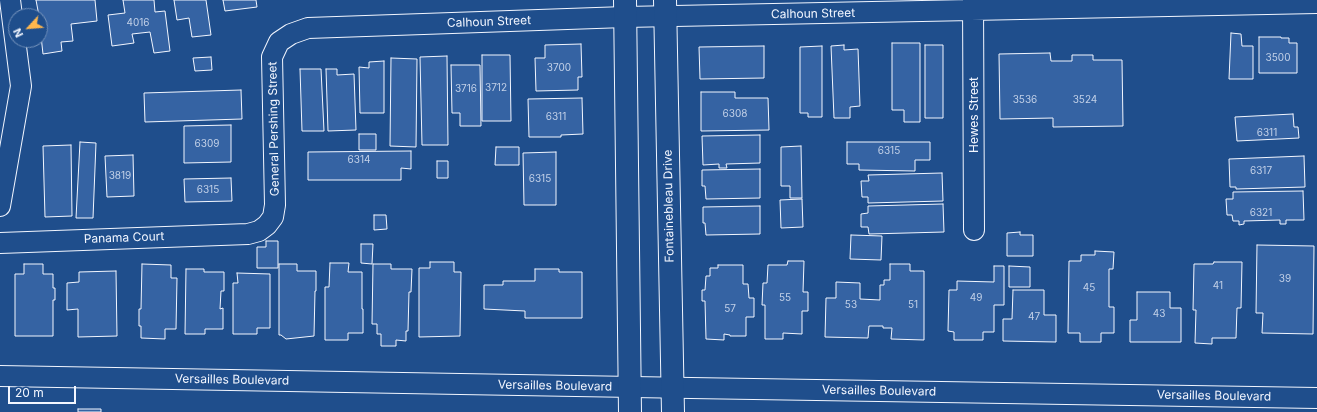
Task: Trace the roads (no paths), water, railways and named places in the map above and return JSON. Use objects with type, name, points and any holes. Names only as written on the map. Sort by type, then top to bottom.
[{"type":"street","points":[[0,206],[21,86],[10,0]]},
{"type":"street","name":"Calhoun Street","points":[[308,28],[625,9],[1317,3]]},
{"type":"street","name":"Hewes Street","points":[[974,5],[974,230]]},
{"type":"street","name":"Fontainebleau Drive","points":[[666,8],[673,412]]},
{"type":"street","points":[[625,9],[630,412]]},
{"type":"street","name":"General Pershing Street","points":[[248,234],[259,231],[267,225],[274,216],[272,57],[279,42],[291,34],[308,28]]},
{"type":"street","name":"Panama Court","points":[[0,243],[248,234]]},
{"type":"street","name":"Versailles Boulevard","points":[[0,376],[673,388],[1111,403],[1317,398]]}]
